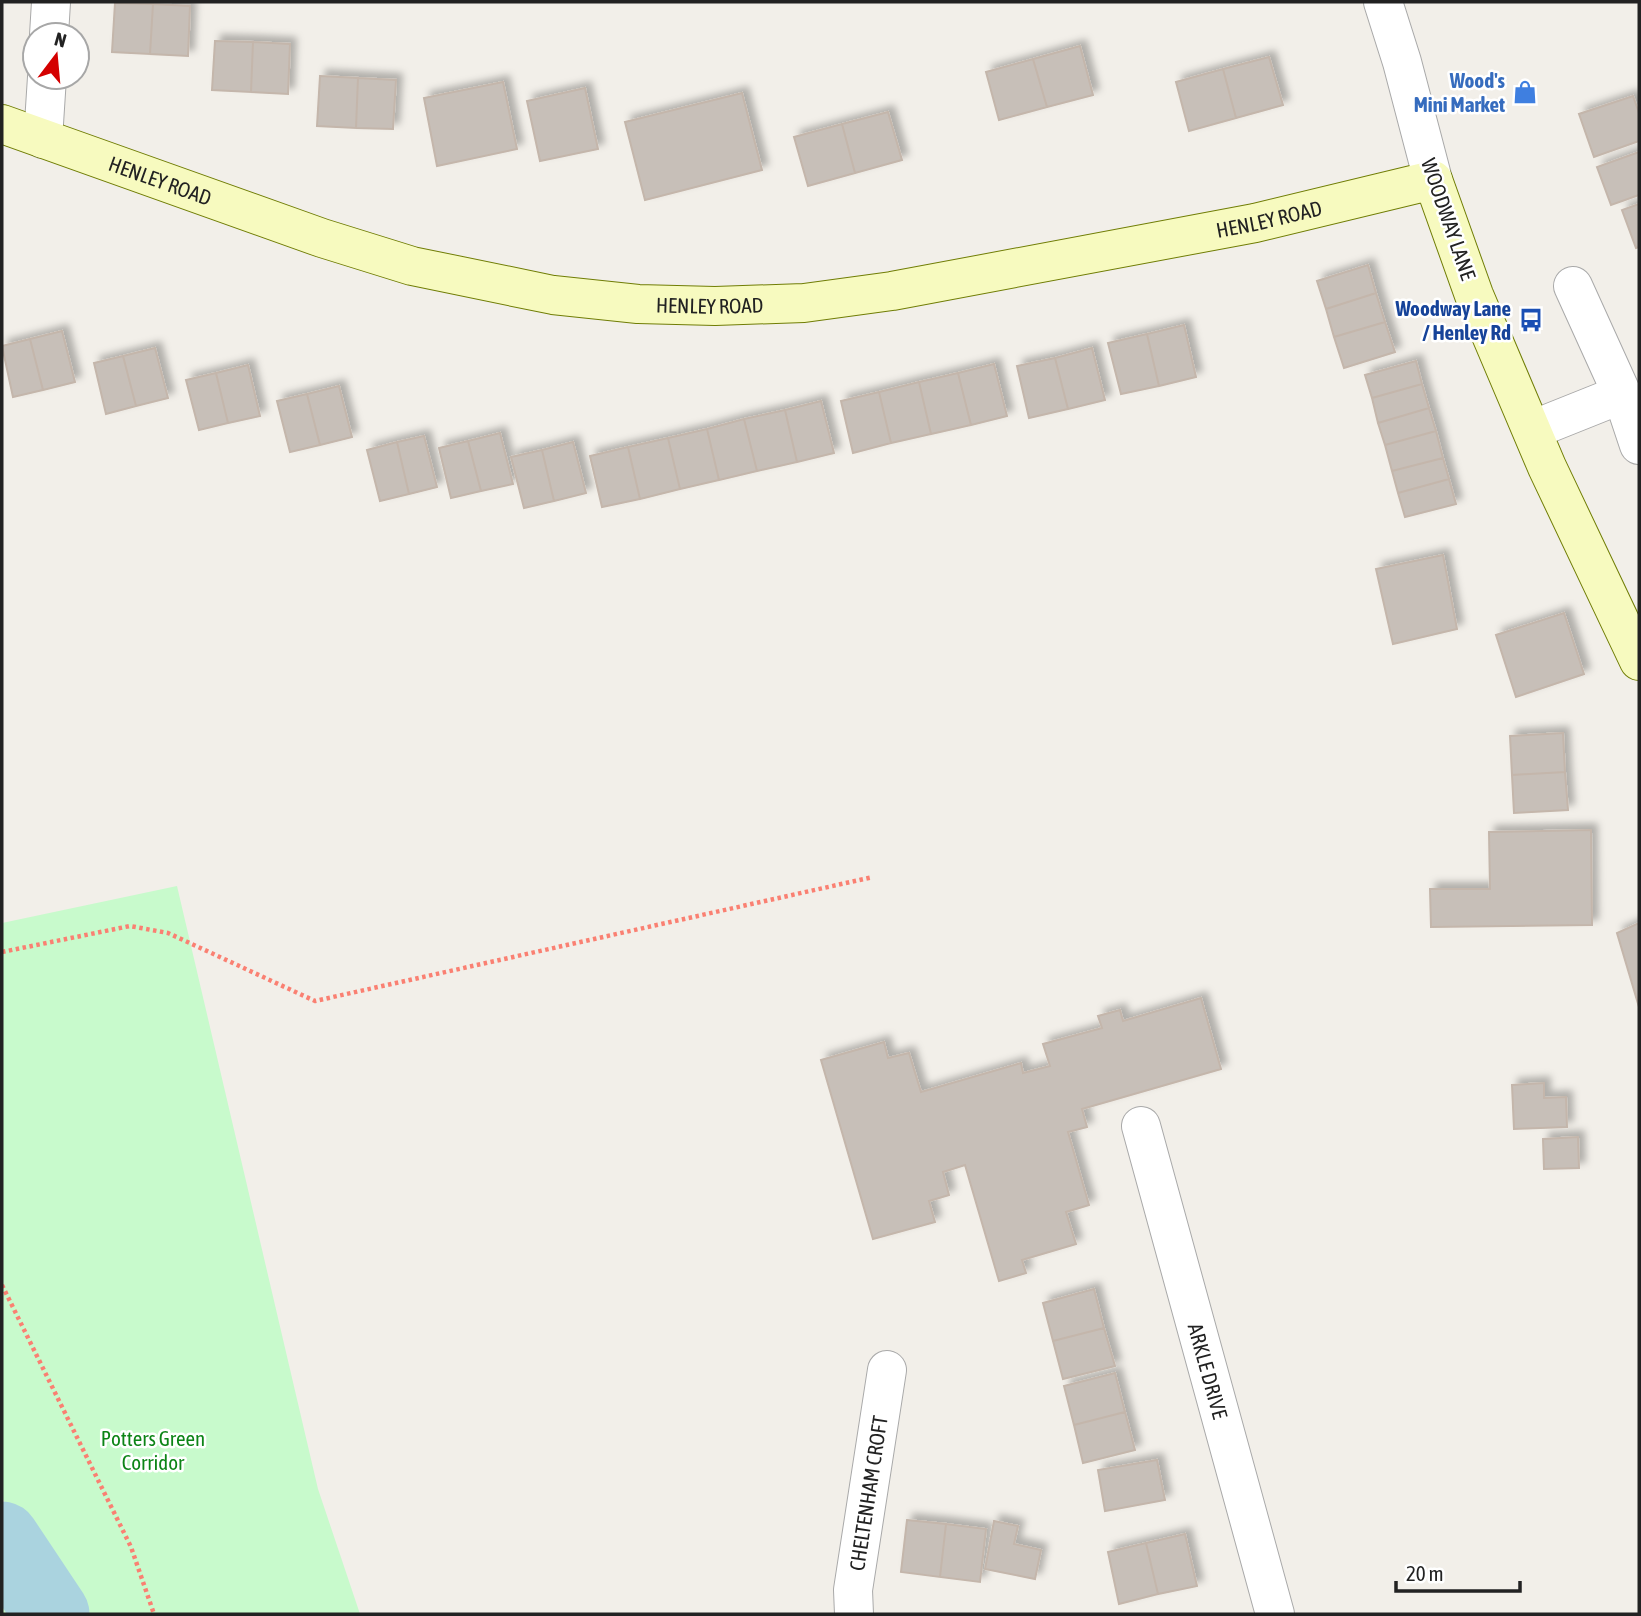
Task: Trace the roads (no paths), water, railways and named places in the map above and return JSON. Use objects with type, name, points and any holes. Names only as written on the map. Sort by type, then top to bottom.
[{"type":"main road","name":"HENLEY ROAD","points":[[2,124],[323,238],[412,266],[553,295],[638,304],[715,306],[804,303],[892,291],[1255,223],[1433,180]]},
{"type":"main road","name":"WOODWAY LANE","points":[[1433,180],[1474,295],[1532,430],[1639,661]]},
{"type":"street","points":[[50,21],[51,2]]},
{"type":"street","name":"WOODWAY LANE","points":[[1383,2],[1433,180]]},
{"type":"street","points":[[43,139],[46,91]]},
{"type":"street","points":[[1573,286],[1622,394],[1639,444]]},
{"type":"street","points":[[1532,430],[1622,394]]},
{"type":"street","name":"ARKLE DRIVE","points":[[1141,1126],[1275,1614]]},
{"type":"street","name":"CHELTENHAM CROFT","points":[[854,1614],[853,1590],[887,1370]]},
{"type":"waterway","points":[[2,1539],[52,1614]]},
{"type":"place","name":"Wood's Mini Market","points":[[1525,92]]},
{"type":"place","name":"Woodway Lane / Henley Rd","points":[[1531,320]]},
{"type":"park label","name":"Potters Green Corridor","points":[[153,1450]]}]
